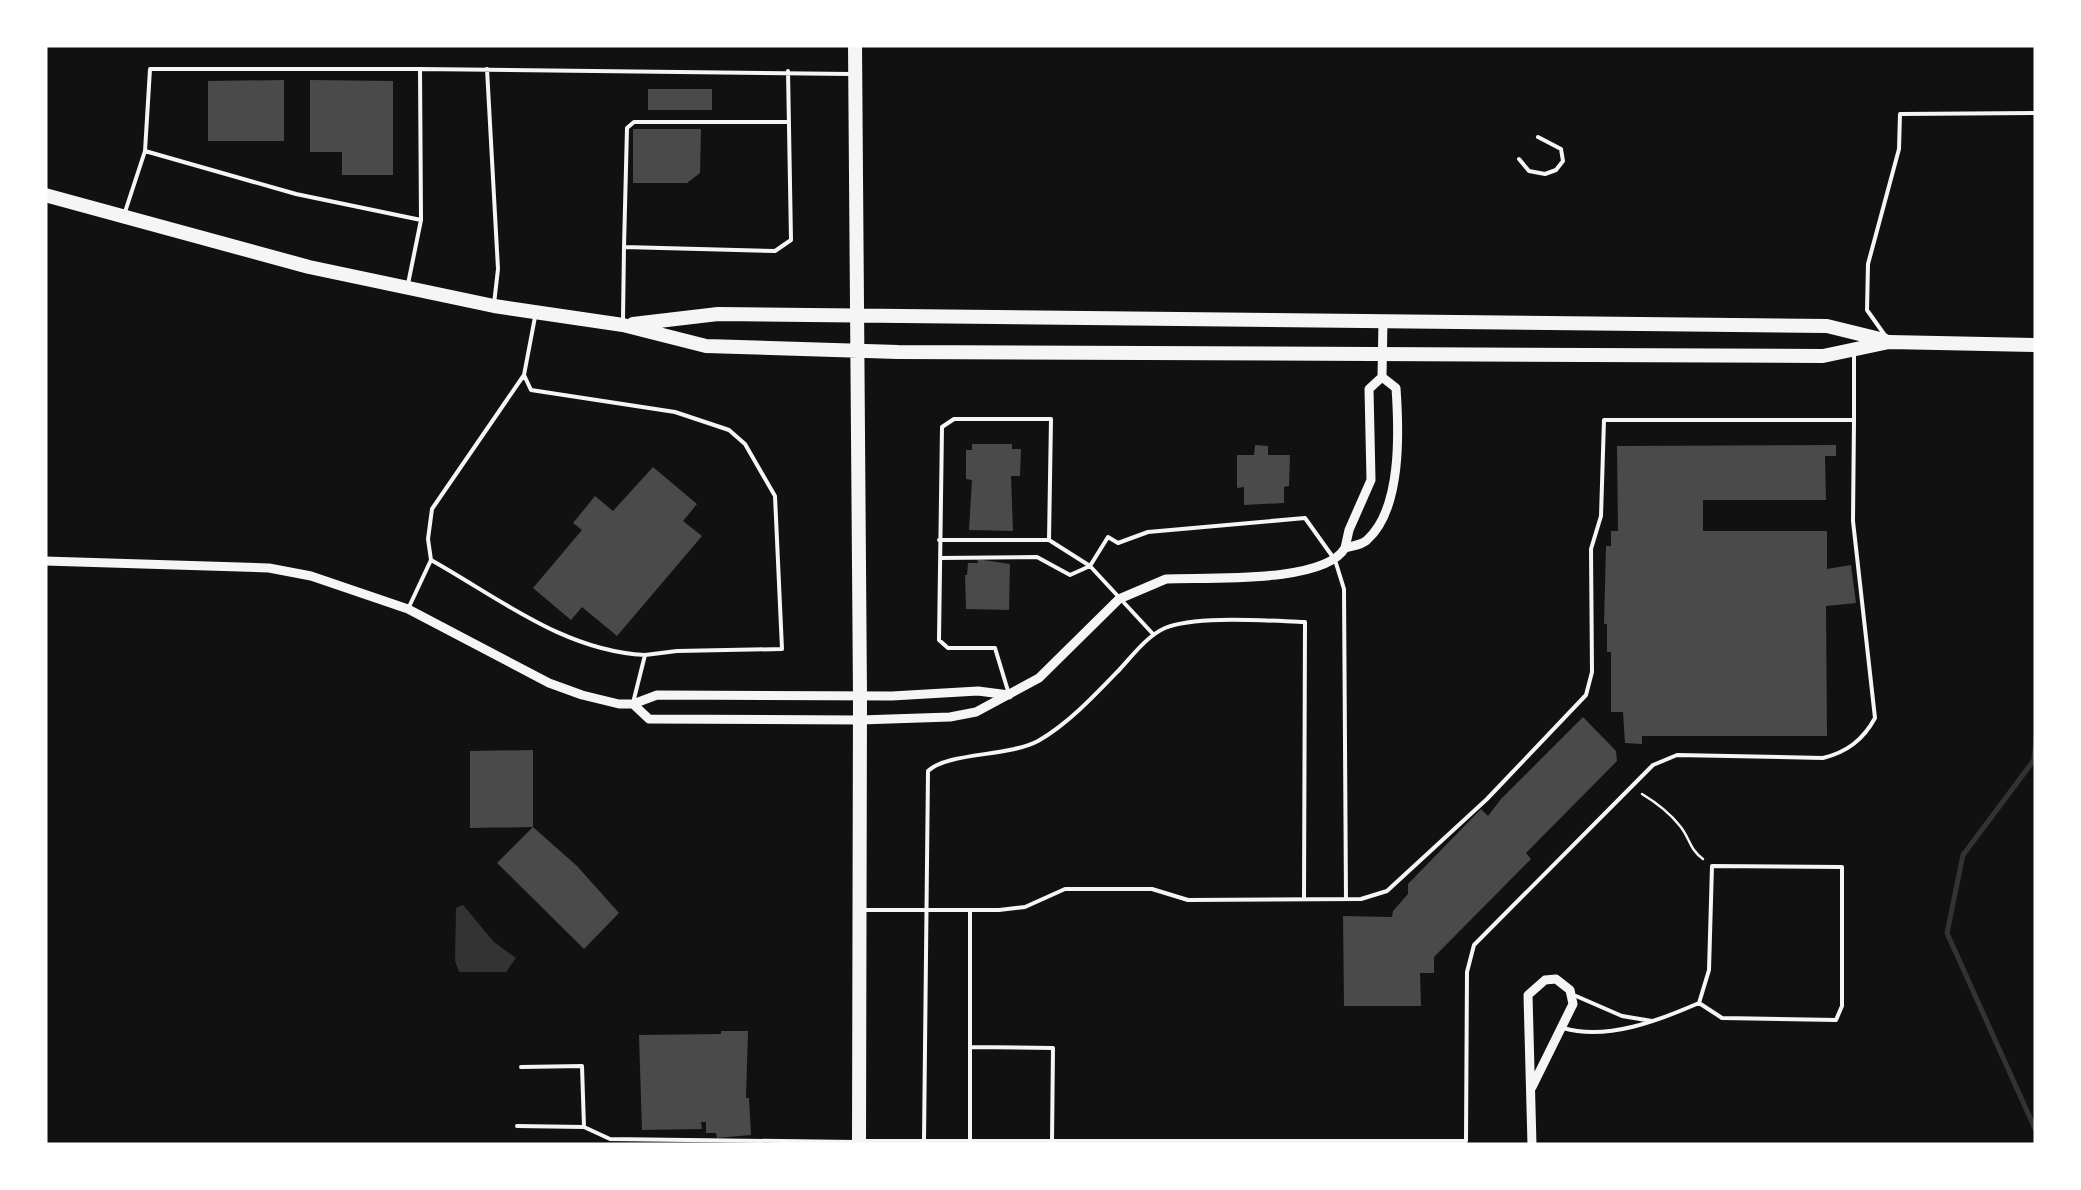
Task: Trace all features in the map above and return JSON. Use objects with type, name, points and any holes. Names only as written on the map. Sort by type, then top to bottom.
[{"type":"main road","points":[[855,45],[860,1143]]},
{"type":"main road","points":[[45,194],[308,268],[494,306],[623,325],[706,346],[1822,356],[1889,342],[2036,345]]},
{"type":"main road","points":[[623,325],[718,314],[1383,320],[1826,326],[1889,342]]},
{"type":"street","points":[[633,704],[649,719],[860,720],[950,717],[976,712],[1040,678],[1119,599],[1166,579],[1305,571],[1336,560],[1345,548],[1371,480],[1370,389],[1382,377],[1383,320]]},
{"type":"street","points":[[1345,548],[1365,543],[1394,490],[1396,388],[1382,377]]},
{"type":"street","points":[[45,561],[270,568],[312,576],[408,608],[549,683],[601,702],[633,704],[656,695],[860,696],[978,691],[1009,695]]},
{"type":"street","points":[[1532,1088],[1573,1004],[1565,983],[1545,980],[1528,995],[1532,1145]]},
{"type":"lane","points":[[123,217],[145,150],[150,69],[488,69],[599,74],[788,71],[855,75]]},
{"type":"lane","points":[[407,288],[420,220],[420,69]]},
{"type":"lane","points":[[488,69],[498,268],[494,306]]},
{"type":"lane","points":[[624,248],[776,251],[791,240],[788,71]]},
{"type":"lane","points":[[1889,342],[1868,310],[1868,264],[1899,150],[1900,114],[2036,114]]},
{"type":"lane","points":[[623,325],[626,128],[634,122],[788,122]]},
{"type":"lane","points":[[1519,158],[1529,171],[1545,174],[1556,170],[1562,161],[1561,148],[1538,137]]},
{"type":"lane","points":[[145,150],[296,194],[420,220]]},
{"type":"lane","points":[[408,608],[431,560],[428,539],[432,509],[524,376],[536,313]]},
{"type":"lane","points":[[517,1126],[584,1127],[610,1139],[860,1143],[1466,1142],[1467,972],[1474,946],[1654,764],[1677,755],[1823,758],[1840,754],[1869,730],[1876,708],[1853,521],[1854,349]]},
{"type":"lane","points":[[431,560],[548,630],[606,649],[645,655],[782,649],[776,510],[768,480],[746,444],[728,430],[675,412],[531,390],[524,376]]},
{"type":"lane","points":[[1009,695],[994,648],[948,648],[939,640],[942,428],[954,419],[1051,419],[1049,540]]},
{"type":"lane","points":[[860,910],[1025,907],[1066,889],[1152,889],[1188,900],[1371,898],[1387,892],[1487,800],[1586,695],[1592,672],[1591,549],[1601,516],[1604,420],[1854,420]]},
{"type":"lane","points":[[939,558],[1037,556],[1070,575],[1090,566],[1108,536],[1118,543],[1148,532],[1305,518],[1336,560],[1344,589],[1346,899]]},
{"type":"lane","points":[[939,540],[1049,540],[1090,566],[1154,635]]},
{"type":"lane","points":[[924,1141],[928,771],[938,762],[969,759],[1038,741],[1091,699],[1154,635],[1169,626],[1305,622],[1304,899]]},
{"type":"lane","points":[[633,704],[645,655]]},
{"type":"lane","points":[[1712,866],[1842,867],[1842,1006],[1836,1020],[1722,1018],[1699,1003],[1709,970],[1712,866]]},
{"type":"lane","points":[[970,910],[970,1141]]},
{"type":"lane","points":[[1571,994],[1622,1016],[1656,1021]]},
{"type":"lane","points":[[1561,1028],[1576,1032],[1656,1021],[1699,1003]]},
{"type":"lane","points":[[970,1047],[1053,1048],[1052,1141]]},
{"type":"lane","points":[[521,1067],[582,1066],[584,1127]]},
{"type":"path","points":[[1631,788],[1664,808],[1684,830],[1691,851],[1712,866]]},
{"type":"shaded area","points":[[463,905],[494,942],[516,958],[506,972],[459,972],[455,961],[456,908]]},
{"type":"building","points":[[284,80],[284,141],[208,141],[208,81]]},
{"type":"building","points":[[310,80],[393,81],[393,175],[342,175],[342,152],[310,152]]},
{"type":"building","points":[[648,89],[712,89],[712,110],[648,110]]},
{"type":"building","points":[[633,129],[701,129],[700,173],[687,183],[633,183]]},
{"type":"building","points":[[972,444],[1012,444],[1012,449],[1021,449],[1020,476],[1011,476],[1013,531],[969,530],[972,480],[966,479],[966,450],[972,450]]},
{"type":"building","points":[[1255,445],[1268,446],[1268,455],[1290,455],[1284,503],[1244,505],[1244,487],[1237,488],[1237,455],[1254,455]]},
{"type":"building","points":[[1836,445],[1836,456],[1825,456],[1826,500],[1703,500],[1703,531],[1827,531],[1827,569],[1851,565],[1856,603],[1826,606],[1827,736],[1642,736],[1642,744],[1625,743],[1623,712],[1611,712],[1611,652],[1607,652],[1604,624],[1606,546],[1611,546],[1611,531],[1618,531],[1617,446]]},
{"type":"building","points":[[653,467],[697,504],[683,521],[702,536],[617,636],[582,607],[571,620],[533,588],[582,530],[573,523],[595,496],[613,511]]},
{"type":"building","points":[[977,559],[1010,564],[1009,610],[966,609],[965,575],[968,563],[978,563]]},
{"type":"building","points":[[1583,717],[1616,751],[1617,761],[1526,853],[1531,859],[1434,957],[1434,973],[1420,973],[1421,1006],[1344,1006],[1343,916],[1392,917],[1408,894],[1408,884],[1481,809],[1488,816]]},
{"type":"building","points":[[533,750],[533,827],[470,828],[470,751]]},
{"type":"building","points":[[533,827],[577,866],[619,913],[584,949],[497,863]]},
{"type":"building","points":[[748,1031],[746,1098],[751,1135],[717,1138],[716,1133],[706,1133],[706,1122],[701,1122],[702,1129],[642,1130],[639,1035]]},
{"type":"waterway","points":[[2036,737],[2034,760],[1963,855],[1947,933],[2036,1131]]}]
